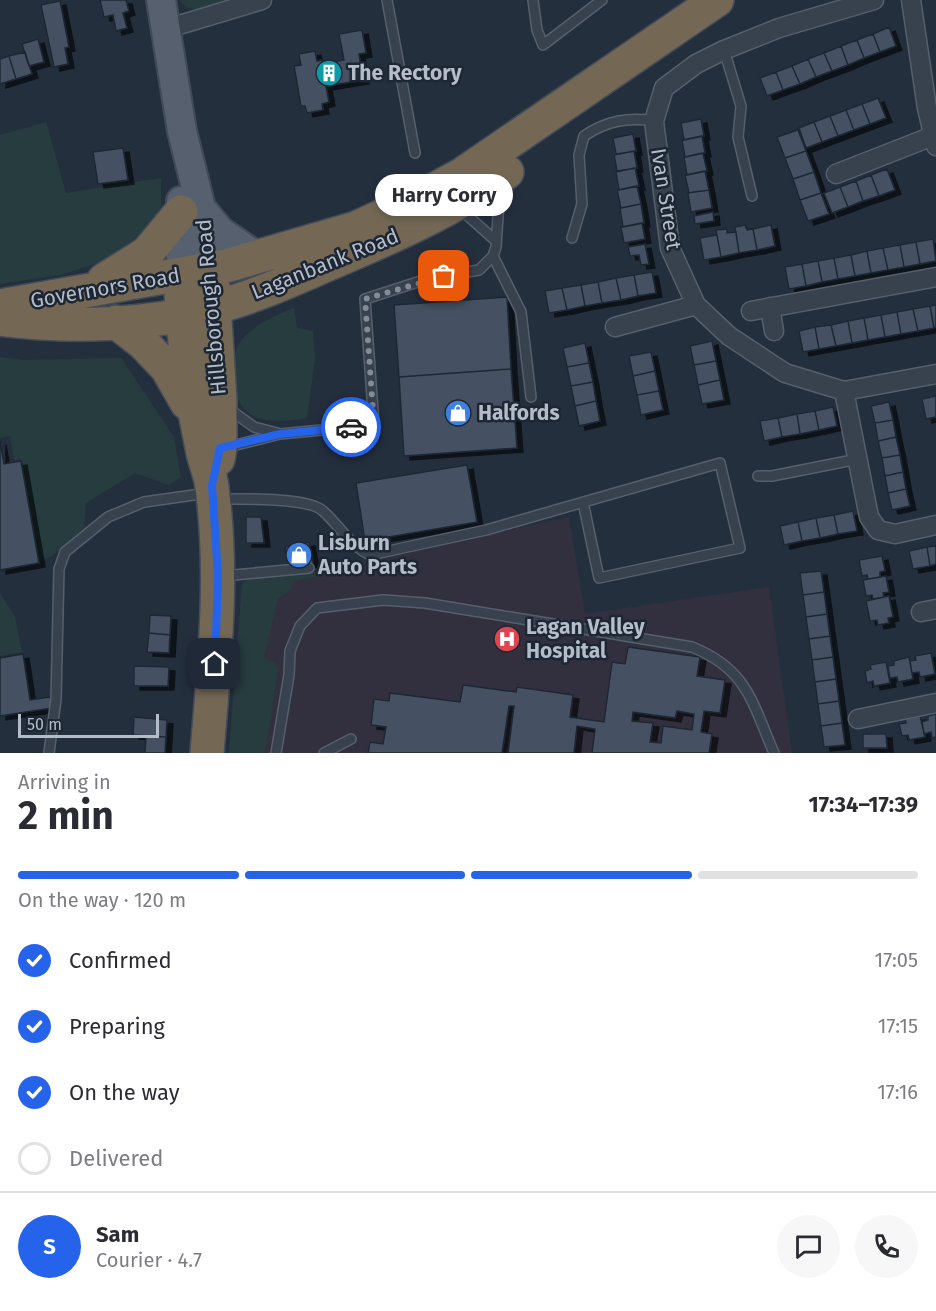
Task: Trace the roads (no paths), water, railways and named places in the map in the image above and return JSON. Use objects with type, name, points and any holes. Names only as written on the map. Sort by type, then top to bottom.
[{"type":"highway","name":"Laganbank Road","points":[[197,291],[258,257],[356,228],[408,204],[461,175],[629,63],[717,0]]},
{"type":"highway","name":"Laganbank Road","points":[[197,291],[257,293],[414,228],[456,206],[529,156],[629,63]]},
{"type":"highway","points":[[78,292],[104,280],[147,253],[191,210]]},
{"type":"highway","points":[[218,343],[232,323],[251,309],[352,267],[373,245]]},
{"type":"highway","points":[[0,307],[60,309],[131,303],[197,291]]},
{"type":"highway","name":"Governors Road","points":[[0,307],[78,292],[197,291]]},
{"type":"highway","name":"Governors Road","points":[[0,319],[35,324],[116,322],[197,291]]},
{"type":"highway","name":"Hillsborough Road","points":[[197,291],[218,343],[220,400],[207,440]]},
{"type":"highway","name":"Hillsborough Road","points":[[197,291],[218,576],[216,645],[207,753]]},
{"type":"highway","points":[[116,322],[143,343],[167,368],[207,440]]},
{"type":"main road","name":"Hillsborough Road","points":[[161,0],[182,132],[197,291]]},
{"type":"main road","points":[[191,210],[258,257]]},
{"type":"street","points":[[166,29],[262,0]]},
{"type":"street","name":"Ivan Street","points":[[874,0],[780,28],[724,50],[696,64],[664,88],[654,121],[670,248],[696,305],[729,336],[785,373],[844,391],[936,374]]},
{"type":"street","points":[[836,174],[934,141],[928,68],[912,0]]},
{"type":"street","points":[[751,311],[936,277]]},
{"type":"street","points":[[615,327],[696,305]]},
{"type":"street","points":[[770,307],[774,331]]},
{"type":"street","points":[[844,391],[869,517],[878,530],[895,534],[936,525]]},
{"type":"street","points":[[858,719],[936,703]]},
{"type":"lane","points":[[387,0],[415,153]]},
{"type":"lane","points":[[533,0],[537,30],[543,45],[602,0]]},
{"type":"lane","points":[[724,50],[741,106],[738,137],[752,196]]},
{"type":"lane","points":[[572,238],[582,204],[579,155],[584,136],[600,125],[632,118],[654,121]]},
{"type":"lane","points":[[207,440],[374,425],[365,299],[427,279],[479,270],[493,256],[499,190],[504,174]]},
{"type":"lane","points":[[456,206],[496,241]]},
{"type":"lane","points":[[493,256],[520,312],[531,397]]},
{"type":"lane","points":[[220,400],[233,414],[254,427],[280,434]]},
{"type":"lane","points":[[758,476],[772,476],[858,459]]},
{"type":"lane","points":[[49,753],[56,699],[58,579],[65,552],[108,517],[144,502],[213,492],[275,499],[321,508],[357,549],[370,555],[486,530],[583,502],[720,463],[740,548],[599,578],[583,502]]},
{"type":"lane","points":[[218,576],[309,568]]},
{"type":"lane","points":[[276,753],[289,675],[290,651],[307,616],[317,608],[332,604],[383,600],[468,610],[692,647],[713,655],[728,666],[741,681],[774,753]]},
{"type":"lane","points":[[324,753],[351,739]]},
{"type":"place","name":"The Rectory","points":[[329,73]]},
{"type":"place","name":"Harry Corry","points":[[444,276]]},
{"type":"place","name":"Halfords","points":[[458,413]]},
{"type":"place","name":"Lisburn Auto Parts","points":[[299,555]]},
{"type":"place","name":"Lagan Valley Hospital","points":[[507,639]]}]
